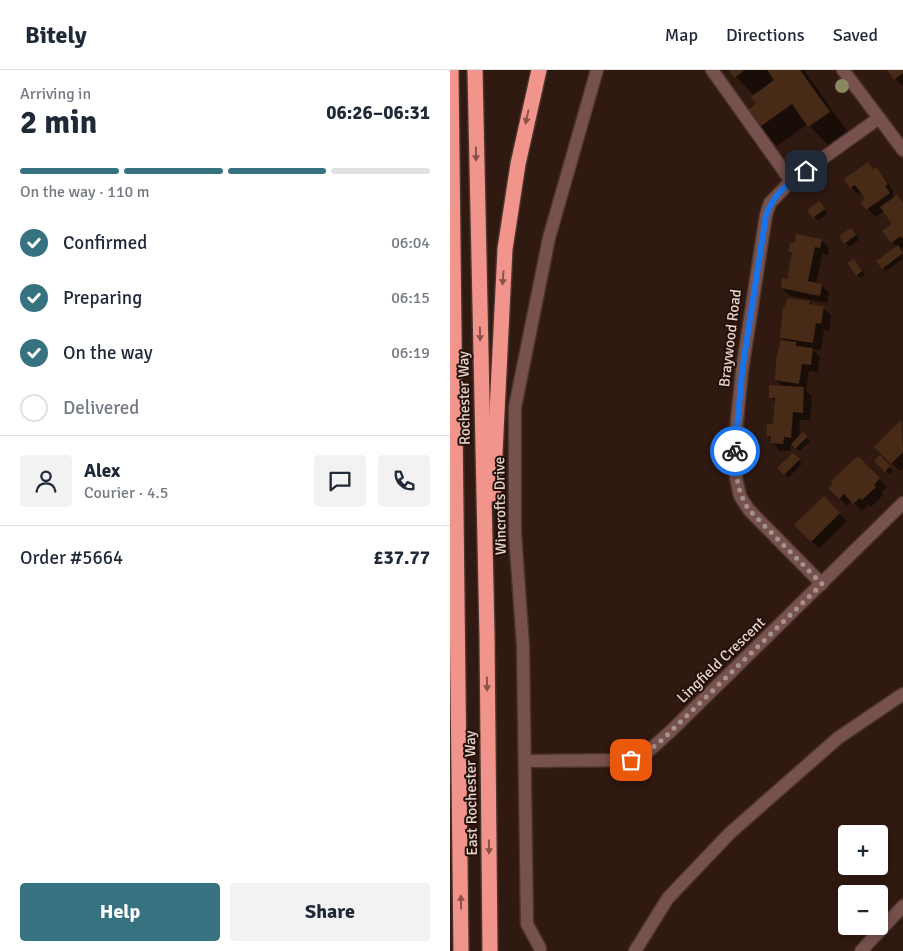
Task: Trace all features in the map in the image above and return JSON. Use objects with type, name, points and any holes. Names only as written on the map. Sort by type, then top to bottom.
[{"type":"highway","name":"East Rochester Way","points":[[451,70],[461,951]]},
{"type":"highway","name":"Rochester Way","points":[[475,70],[487,636]]},
{"type":"highway","points":[[487,636],[505,249],[518,164],[538,70]]},
{"type":"highway","name":"East Rochester Way","points":[[487,636],[490,951]]},
{"type":"street","name":"Wincrofts Drive","points":[[540,948],[527,924],[523,646],[515,533],[515,407],[549,238],[597,70]]},
{"type":"street","points":[[712,70],[791,182]]},
{"type":"street","points":[[843,70],[903,150]]},
{"type":"street","name":"Braywood Road","points":[[822,584],[749,510],[740,496],[736,478],[735,440],[742,371],[762,230],[770,203],[791,182],[879,118]]},
{"type":"street","name":"Lingfield Crescent","points":[[526,761],[622,761],[642,756],[672,730],[903,503]]},
{"type":"street","points":[[635,951],[668,898],[730,833],[838,738],[903,694]]},
{"type":"street","points":[[861,951],[903,906]]},
{"type":"building","points":[[729,70],[745,70],[734,78]]},
{"type":"building","points":[[767,70],[800,70],[830,112],[808,127],[792,104],[757,129],[745,112],[756,104],[751,97],[774,80]]},
{"type":"building","points":[[887,70],[903,70],[903,73],[894,80]]},
{"type":"building","points":[[868,162],[873,169],[876,167],[888,184],[885,186],[890,193],[866,210],[860,202],[865,198],[855,185],[850,188],[844,179]]},
{"type":"building","points":[[897,195],[903,202],[903,239],[901,236],[891,243],[882,231],[892,224],[880,207]]},
{"type":"building","points":[[819,201],[825,209],[813,218],[807,210]]},
{"type":"building","points":[[851,228],[856,235],[844,244],[839,236]]},
{"type":"building","points":[[796,234],[822,239],[820,248],[815,247],[808,281],[822,284],[820,296],[781,288],[782,278],[787,279],[792,253],[788,252],[790,242],[795,243]]},
{"type":"building","points":[[898,245],[903,253],[882,269],[876,261]]},
{"type":"building","points":[[854,259],[862,271],[856,276],[847,263]]},
{"type":"building","points":[[787,298],[810,301],[809,304],[824,306],[821,324],[816,323],[813,343],[780,338],[783,307],[785,307]]},
{"type":"building","points":[[781,340],[796,342],[796,346],[813,348],[811,365],[802,364],[799,384],[775,380],[776,360]]},
{"type":"building","points":[[769,385],[804,387],[803,413],[793,412],[791,438],[784,437],[783,444],[771,443],[771,437],[766,436],[767,424],[773,424],[775,398],[769,398]]},
{"type":"building","points":[[901,420],[903,452],[891,464],[874,447]]},
{"type":"building","points":[[803,432],[807,437],[795,449],[791,444]]},
{"type":"building","points":[[793,453],[800,459],[784,475],[777,468]]},
{"type":"building","points":[[880,455],[890,466],[885,472],[874,461]]},
{"type":"building","points":[[858,456],[880,478],[874,485],[876,487],[862,500],[860,498],[853,504],[844,494],[839,499],[828,488],[833,483],[831,481]]},
{"type":"building","points":[[824,496],[840,513],[811,542],[794,525]]},
{"type":"way so far","points":[[631,760],[642,756],[662,740],[822,584],[749,510],[740,496],[736,478],[735,451]]},
{"type":"route","points":[[735,451],[742,371],[762,230],[770,203],[779,192],[806,171]]}]
